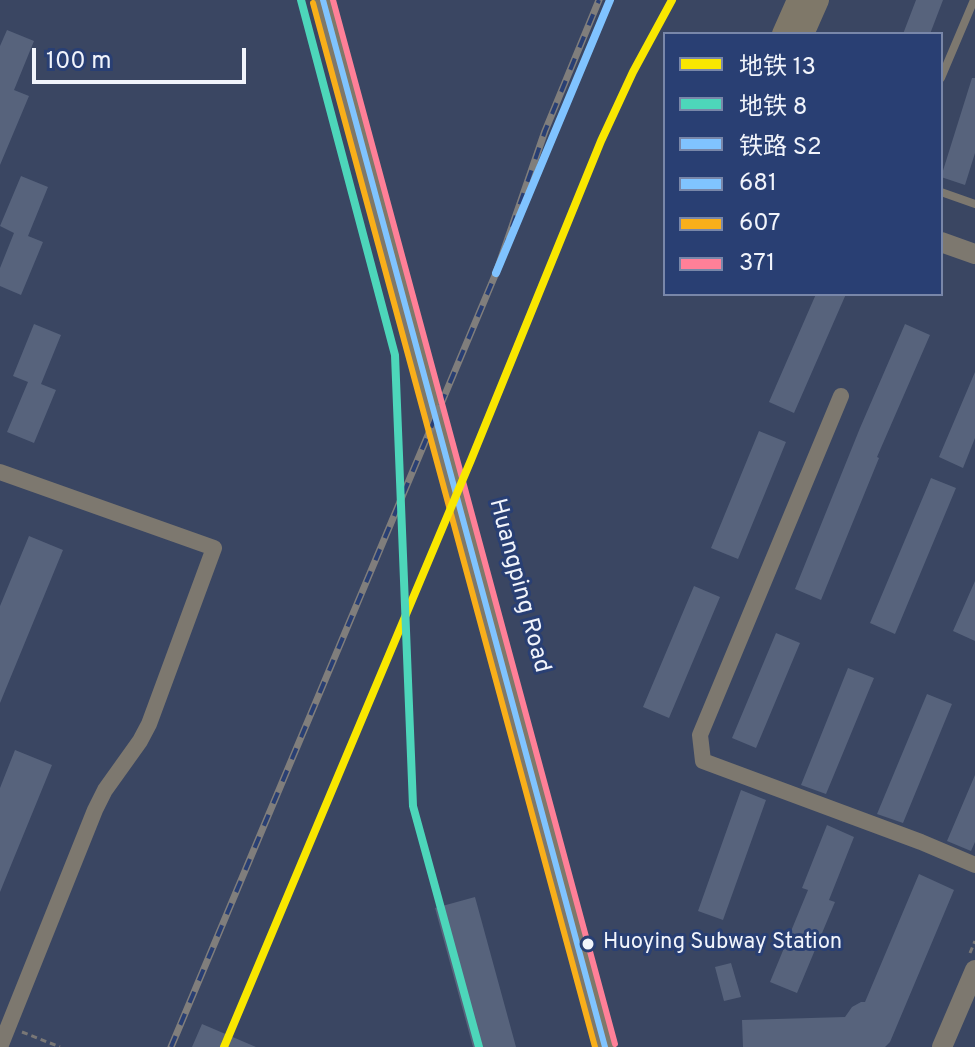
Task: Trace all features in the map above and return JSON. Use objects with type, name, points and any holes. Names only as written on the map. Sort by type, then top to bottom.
[{"type":"main road","name":"Huangping Road","points":[[323,0],[605,1047]]},
{"type":"main road","name":"Huangping Road","points":[[333,0],[614,1047]]},
{"type":"main road","points":[[784,32],[798,0]]},
{"type":"main road","points":[[804,32],[818,0]]},
{"type":"street","points":[[943,243],[975,254]]},
{"type":"street","points":[[841,396],[700,735],[703,761],[975,865]]},
{"type":"street","points":[[0,472],[214,548],[149,724],[95,810],[0,1047]]},
{"type":"street","points":[[942,1047],[975,970]]},
{"type":"lane","points":[[943,73],[974,0]]},
{"type":"lane","points":[[943,193],[975,204]]},
{"type":"path","points":[[8,1027],[60,1047]]},
{"type":"building","points":[[916,0],[943,0],[931,32],[904,32]]},
{"type":"building","points":[[7,30],[34,41],[14,90],[29,96],[0,165],[0,46]]},
{"type":"building","points":[[972,78],[975,78],[975,153],[965,185],[943,178]]},
{"type":"building","points":[[21,176],[48,187],[28,236],[43,242],[21,295],[0,286],[0,268],[14,233],[0,226]]},
{"type":"building","points":[[815,296],[845,296],[794,413],[769,402]]},
{"type":"building","points":[[34,324],[61,335],[41,384],[56,390],[34,443],[7,432],[28,382],[13,376]]},
{"type":"building","points":[[905,324],[930,335],[877,457],[821,600],[795,589]]},
{"type":"building","points":[[975,372],[975,438],[963,468],[939,457]]},
{"type":"building","points":[[759,431],[786,442],[738,559],[711,548]]},
{"type":"building","points":[[931,478],[956,488],[895,634],[870,623]]},
{"type":"building","points":[[29,536],[63,550],[0,703],[0,606]]},
{"type":"building","points":[[975,581],[975,641],[953,631]]},
{"type":"building","points":[[694,586],[720,597],[669,718],[643,707]]},
{"type":"building","points":[[776,633],[800,643],[756,748],[732,738]]},
{"type":"building","points":[[848,668],[874,678],[826,794],[801,785]]},
{"type":"building","points":[[927,694],[952,704],[903,823],[877,814]]},
{"type":"building","points":[[15,750],[52,765],[0,892],[0,788]]},
{"type":"building","points":[[975,775],[975,842],[971,851],[947,841]]},
{"type":"building","points":[[741,790],[766,800],[723,920],[698,911]]},
{"type":"building","points":[[827,825],[854,837],[829,900],[835,902],[797,993],[770,982],[808,890],[802,888]]},
{"type":"building","points":[[919,874],[954,890],[890,1042],[885,1047],[743,1047],[742,1020],[845,1017],[852,1007],[865,1002]]},
{"type":"building","points":[[475,897],[516,1047],[473,1047],[435,908]]},
{"type":"building","points":[[731,963],[741,997],[724,1001],[715,967]]},
{"type":"building","points":[[202,1024],[256,1047],[192,1047]]},
{"type":"railway","points":[[171,1047],[496,273],[545,131],[599,0]]},
{"type":"metro line","name":"8","points":[[301,0],[395,355],[413,806],[479,1047]]},
{"type":"metro line","name":"13","points":[[224,1047],[471,460],[601,141],[633,72],[672,0]]},
{"type":"rail line","name":"S2","points":[[496,273],[610,0]]},
{"type":"transit line","name":"681","points":[[323,0],[605,1047]]},
{"type":"transit line","name":"371","points":[[333,0],[615,1044]]},
{"type":"transit line","name":"607","points":[[313,3],[595,1047]]},
{"type":"place","name":"Huoying Subway Station","points":[[588,944]]}]
